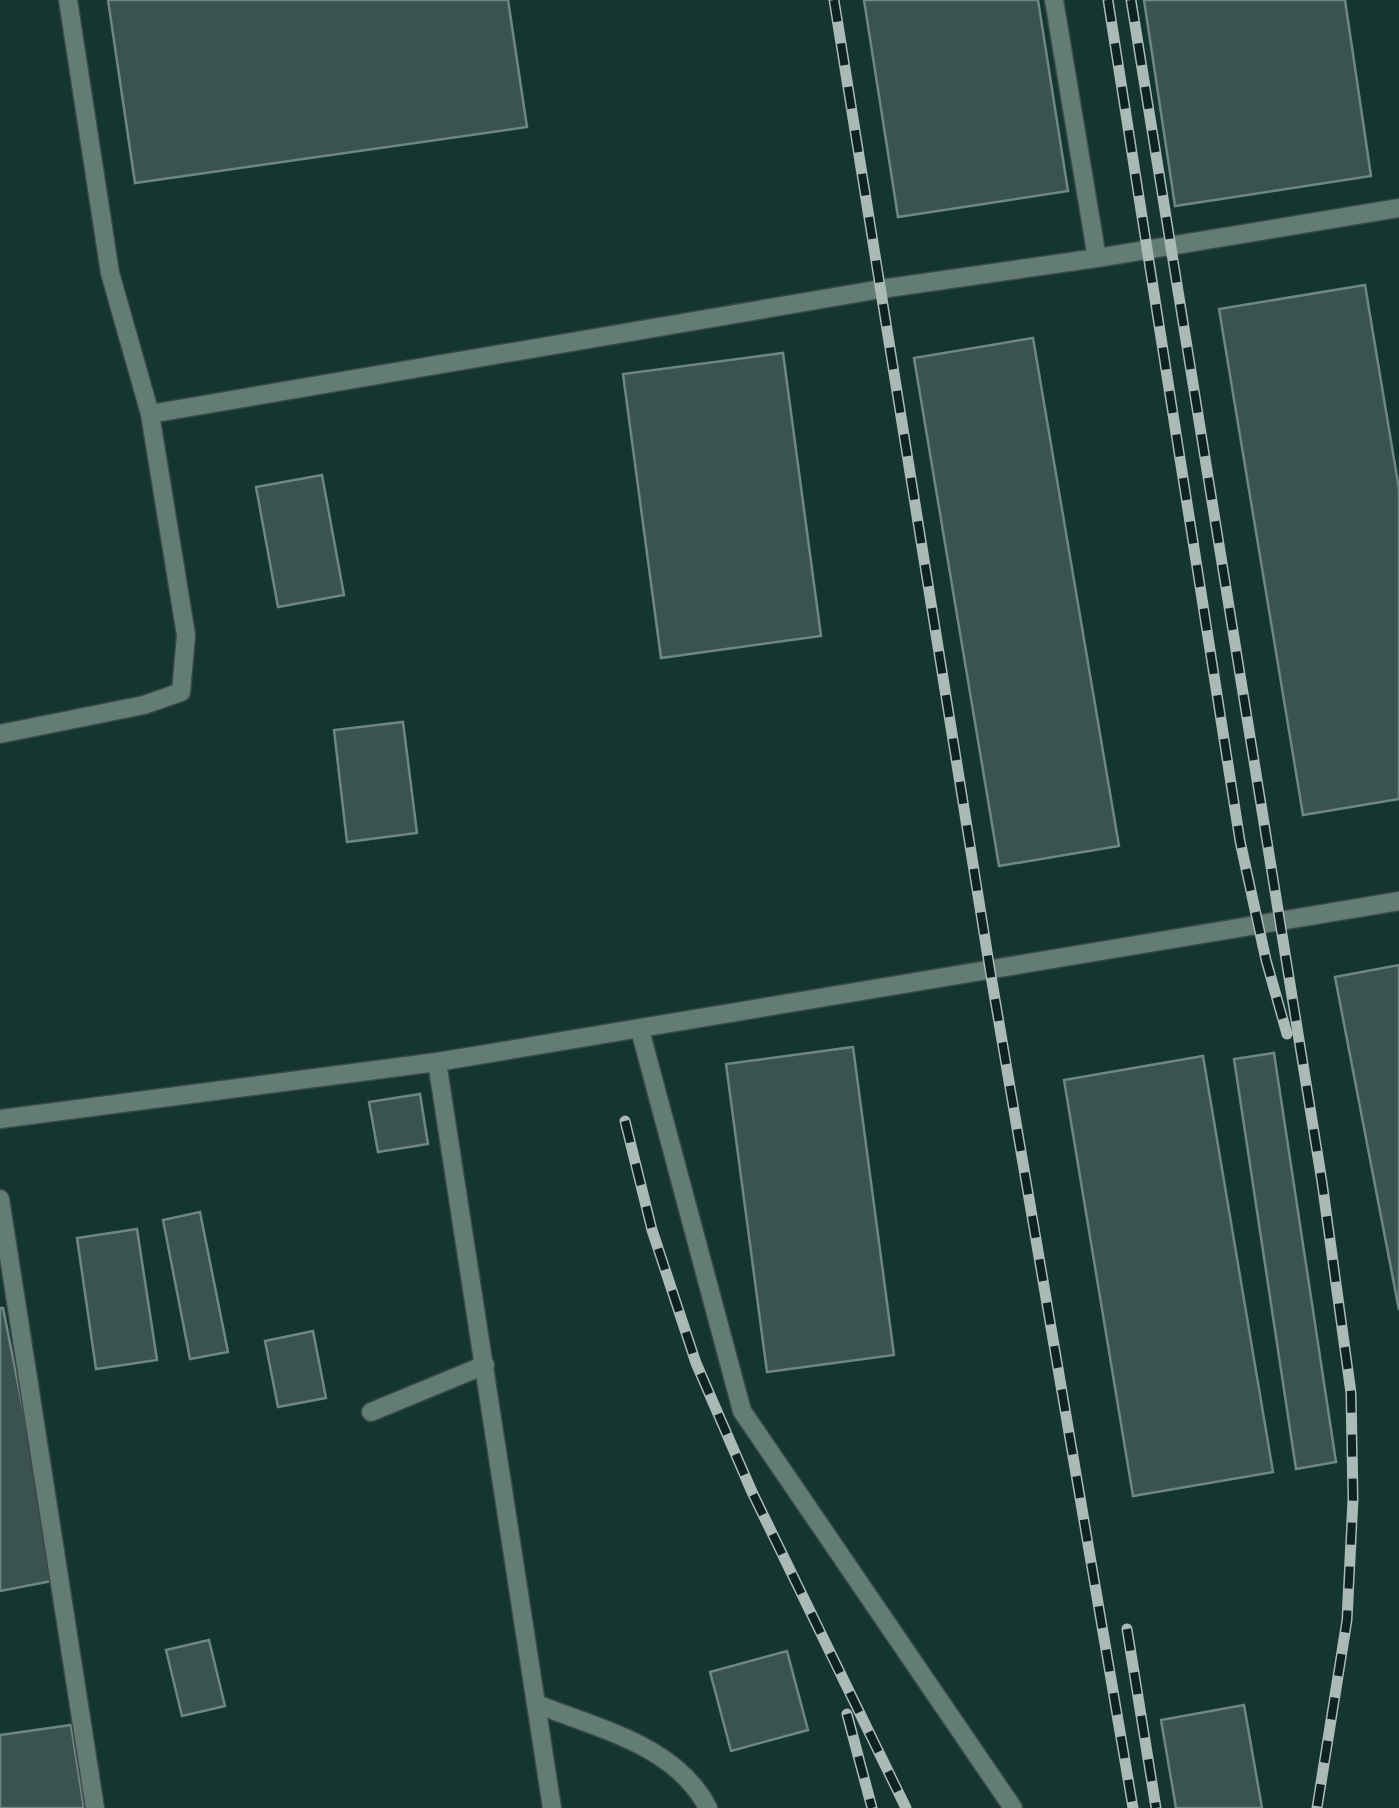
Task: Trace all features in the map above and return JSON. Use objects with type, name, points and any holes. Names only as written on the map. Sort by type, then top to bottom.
[{"type":"lane","points":[[0,734],[144,705],[181,692],[186,635],[150,414],[110,273],[68,0]]},
{"type":"lane","points":[[1054,0],[1097,258]]},
{"type":"lane","points":[[150,414],[880,289],[1398,213]]},
{"type":"lane","points":[[0,1119],[436,1062],[1399,901]]},
{"type":"lane","points":[[640,1030],[742,1411],[1013,1808]]},
{"type":"lane","points":[[436,1062],[552,1808]]},
{"type":"lane","points":[[0,1199],[94,1808]]},
{"type":"lane","points":[[371,1412],[485,1365]]},
{"type":"lane","points":[[537,1704],[665,1758],[697,1787],[708,1808]]},
{"type":"shaded area","points":[[0,0],[1399,0],[1399,1808],[0,1808]]},
{"type":"building","points":[[108,0],[508,0],[527,127],[135,183]]},
{"type":"building","points":[[864,0],[1038,0],[1068,191],[898,217]]},
{"type":"building","points":[[1144,0],[1345,0],[1371,176],[1175,206]]},
{"type":"building","points":[[1365,285],[1399,489],[1399,799],[1303,815],[1219,309]]},
{"type":"building","points":[[1033,338],[1119,846],[999,866],[914,358]]},
{"type":"building","points":[[783,353],[821,636],[661,658],[623,374]]},
{"type":"building","points":[[322,475],[344,595],[278,607],[256,487]]},
{"type":"building","points":[[403,722],[417,833],[347,842],[334,730]]},
{"type":"building","points":[[1399,965],[1399,1310],[1335,977]]},
{"type":"building","points":[[853,1047],[894,1355],[767,1372],[726,1064]]},
{"type":"building","points":[[1274,1053],[1336,1462],[1296,1469],[1234,1059]]},
{"type":"building","points":[[1203,1056],[1273,1472],[1133,1496],[1064,1080]]},
{"type":"building","points":[[420,1094],[428,1144],[378,1152],[369,1102]]},
{"type":"building","points":[[200,1212],[228,1352],[190,1359],[163,1220]]},
{"type":"building","points":[[137,1229],[157,1360],[96,1369],[77,1238]]},
{"type":"building","points":[[0,1308],[57,1580],[0,1591]]},
{"type":"building","points":[[313,1331],[326,1398],[278,1407],[265,1341]]},
{"type":"building","points":[[209,1640],[225,1706],[182,1716],[166,1650]]},
{"type":"building","points":[[787,1651],[808,1730],[731,1751],[710,1672]]},
{"type":"building","points":[[1244,1705],[1262,1808],[1176,1808],[1161,1720]]},
{"type":"building","points":[[71,1725],[84,1808],[0,1808],[0,1735]]},
{"type":"railway","points":[[834,0],[990,970],[1133,1808]]},
{"type":"railway","points":[[1108,0],[1240,841],[1287,1034]]},
{"type":"railway","points":[[1131,0],[1322,1182],[1351,1393],[1353,1499],[1347,1620],[1317,1808]]},
{"type":"railway","points":[[625,1121],[652,1230],[696,1363],[752,1492],[906,1808]]},
{"type":"railway","points":[[1127,1629],[1156,1808]]},
{"type":"railway","points":[[847,1714],[872,1808]]}]
